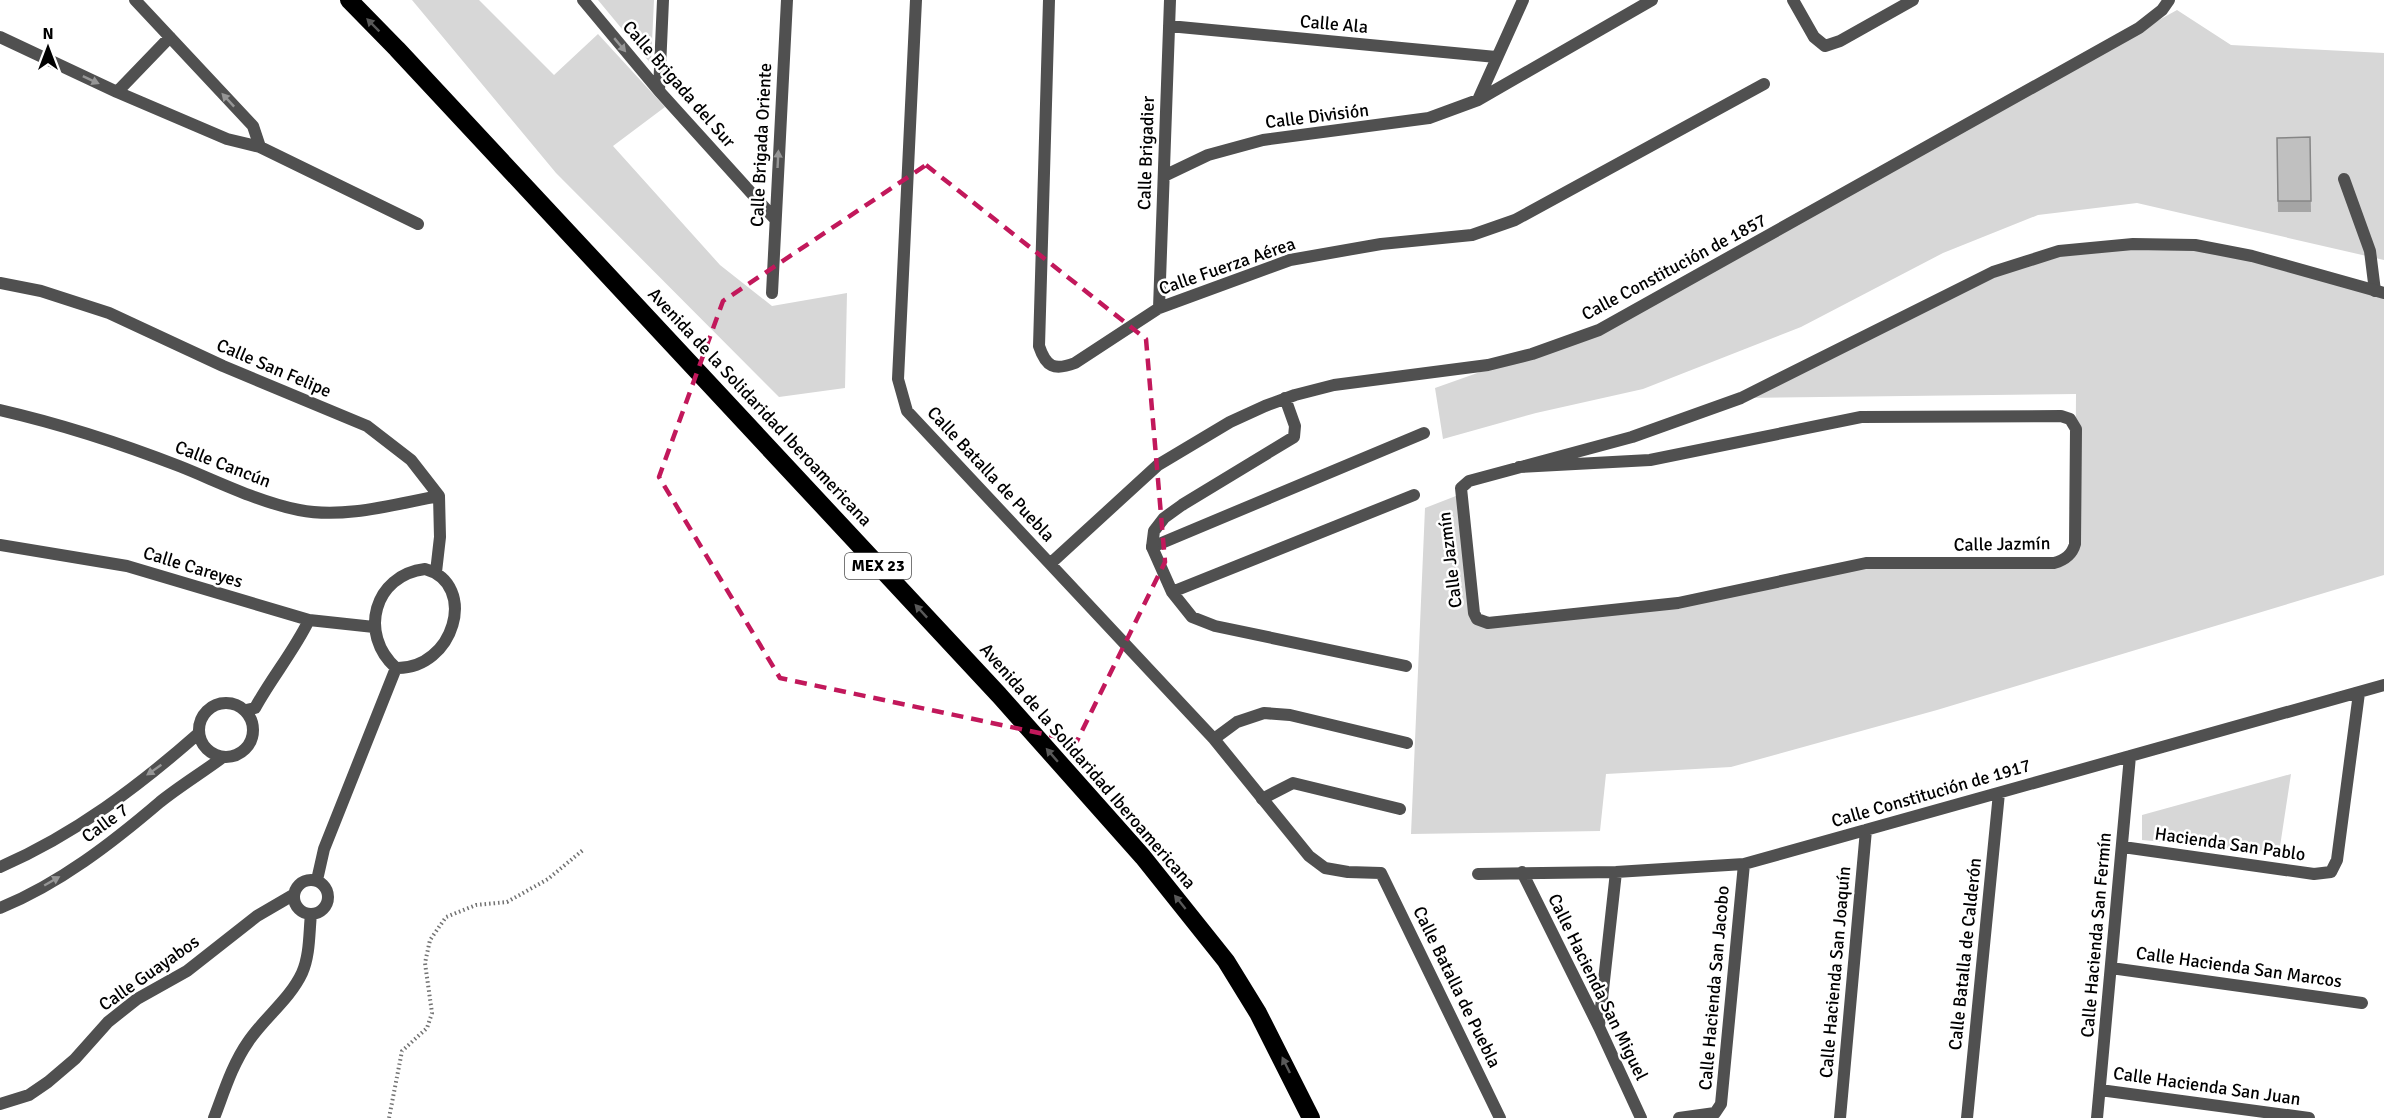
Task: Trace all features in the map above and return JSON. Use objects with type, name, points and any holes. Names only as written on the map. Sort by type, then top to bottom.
[{"type":"highway","name":"Avenida de la Solidaridad Iberoamericana","points":[[349,0],[999,695],[1143,857],[1226,961],[1258,1013],[1311,1118]]},
{"type":"street","points":[[135,0],[253,126],[260,147]]},
{"type":"street","name":"Calle Brigada del Sur","points":[[583,0],[659,91],[774,218]]},
{"type":"street","points":[[659,91],[663,0]]},
{"type":"street","name":"Calle Brigada Oriente","points":[[772,293],[774,218],[787,0]]},
{"type":"street","name":"Calle Batalla de Puebla","points":[[916,0],[898,379],[907,411],[1214,739],[1309,856],[1325,868],[1348,872],[1381,873],[1500,1118]]},
{"type":"street","name":"Calle Fuerza Aérea","points":[[1049,0],[1039,346],[1044,360],[1054,367],[1065,367],[1075,363],[1159,308],[1290,260],[1382,244],[1472,235],[1515,220],[1764,84]]},
{"type":"street","name":"Calle Brigadier","points":[[1159,308],[1170,0]]},
{"type":"street","points":[[1478,100],[1523,0]]},
{"type":"street","name":"Calle División","points":[[1164,176],[1208,155],[1263,140],[1429,118],[1478,100],[1652,0]]},
{"type":"street","points":[[1793,0],[1814,37],[1825,46],[1840,41],[1913,0]]},
{"type":"street","name":"Calle Constitución de 1857","points":[[1051,563],[1158,465],[1230,423],[1285,399],[1343,384],[1488,365],[1532,354],[1599,330],[2139,28],[2162,10],[2169,0]]},
{"type":"street","name":"Calle Ala","points":[[1169,26],[1496,57]]},
{"type":"street","points":[[0,37],[117,92],[226,139],[260,147],[418,224]]},
{"type":"street","points":[[117,92],[170,37]]},
{"type":"street","points":[[2344,179],[2370,251],[2379,292]]},
{"type":"street","name":"Calle Jazmín","points":[[1519,467],[1650,460],[1861,417],[2061,417],[2070,419],[2076,429],[2075,544],[2068,556],[2055,562],[1866,562],[1678,603],[1488,623],[1481,622],[1474,613],[1461,488],[1469,480],[1632,437],[1741,398],[1993,272],[2059,251],[2133,244],[2195,245],[2252,256],[2379,292]]},
{"type":"street","name":"Calle San Felipe","points":[[0,283],[41,291],[109,314],[223,366],[367,426],[411,460],[439,496]]},
{"type":"street","points":[[1285,399],[1295,426],[1294,437],[1182,504],[1164,518],[1154,531],[1152,546],[1172,592],[1192,616],[1215,626],[1406,666]]},
{"type":"street","name":"Calle Cancún","points":[[0,410],[59,423],[300,510],[346,511],[439,496]]},
{"type":"street","points":[[1152,546],[1424,434]]},
{"type":"street","points":[[1172,592],[1414,495]]},
{"type":"street","points":[[436,572],[440,537],[439,496]]},
{"type":"street","name":"Calle Careyes","points":[[0,545],[127,566],[309,620],[374,627]]},
{"type":"street","points":[[425,568],[436,572],[443,578],[452,595],[453,620],[450,632],[436,653],[424,662],[407,668],[396,668],[382,652],[376,640],[374,627],[378,602],[402,574],[425,568]]},
{"type":"street","points":[[246,710],[255,708],[296,646],[309,620]]},
{"type":"street","points":[[317,880],[324,849],[396,668]]},
{"type":"street","name":"Calle Constitución de 1917","points":[[1478,874],[1616,872],[1744,864],[2384,686]]},
{"type":"street","name":"Hacienda San Pablo","points":[[2123,847],[2314,874],[2331,872],[2337,860],[2359,693]]},
{"type":"street","points":[[232,702],[246,710],[254,724],[253,736],[246,748],[235,756],[223,757],[206,748],[199,733],[200,721],[205,711],[216,703],[232,702]]},
{"type":"street","points":[[1214,739],[1237,722],[1264,713],[1290,715],[1407,743]]},
{"type":"street","name":"Calle 7","points":[[0,867],[25,857],[83,824],[165,762],[199,733]]},
{"type":"street","name":"Calle Hacienda San Fermín","points":[[2097,1118],[2130,756]]},
{"type":"street","name":"Calle 7","points":[[0,908],[58,877],[104,847],[223,757]]},
{"type":"street","points":[[1262,799],[1289,784],[1298,783],[1400,809]]},
{"type":"street","name":"Calle Batalla de Calderón","points":[[1967,1118],[1999,793]]},
{"type":"street","name":"Calle Hacienda San Joaquín","points":[[1840,1118],[1866,830]]},
{"type":"street","name":"Calle Hacienda San Jacobo","points":[[1679,1118],[1715,1113],[1721,1104],[1744,864]]},
{"type":"street","name":"Calle Hacienda San Miguel","points":[[1522,872],[1599,1027],[1641,1118]]},
{"type":"street","points":[[1599,1027],[1616,872]]},
{"type":"street","points":[[317,880],[326,889],[328,902],[323,909],[311,914],[299,910],[293,895],[298,886],[304,881],[317,880]]},
{"type":"street","name":"Calle Guayabos","points":[[0,1104],[29,1095],[48,1082],[75,1059],[108,1022],[137,999],[187,971],[248,923],[293,895]]},
{"type":"street","points":[[214,1118],[242,1050],[259,1026],[293,988],[303,972],[308,954],[311,914]]},
{"type":"street","name":"Calle Hacienda San Marcos","points":[[2111,968],[2361,1003]]},
{"type":"street","name":"Calle Hacienda San Juan","points":[[2100,1090],[2309,1118]]},
{"type":"path","points":[[389,1118],[402,1051],[427,1028],[432,1013],[425,963],[430,940],[446,917],[476,905],[507,902],[548,879],[583,850]]},
{"type":"highlighted area","points":[[926,165],[1146,339],[1165,562],[1077,741],[780,678],[659,477],[723,301]]},
{"type":"shaded area","points":[[412,0],[479,0],[554,75],[598,34],[665,107],[613,146],[720,265],[772,306],[847,293],[845,388],[779,397],[556,173]]},
{"type":"shaded area","points":[[598,0],[654,0],[651,64]]},
{"type":"shaded area","points":[[2177,10],[2231,45],[2384,53],[2384,260],[2137,203],[2038,215],[1943,253],[1801,327],[1643,389],[1536,413],[1443,439],[1435,388],[1599,330]]},
{"type":"shaded area","points":[[2133,244],[2252,256],[2384,290],[2384,575],[1937,710],[1731,767],[1606,774],[1600,831],[1411,834],[1425,508],[1461,494],[1477,618],[1678,603],[1866,563],[2062,561],[2075,544],[2076,394],[1741,398],[1993,272],[2059,251]]},
{"type":"shaded area","points":[[2291,774],[2279,853],[2142,840],[2142,815]]},
{"type":"building","points":[[2310,137],[2311,201],[2278,201],[2277,138]]}]
